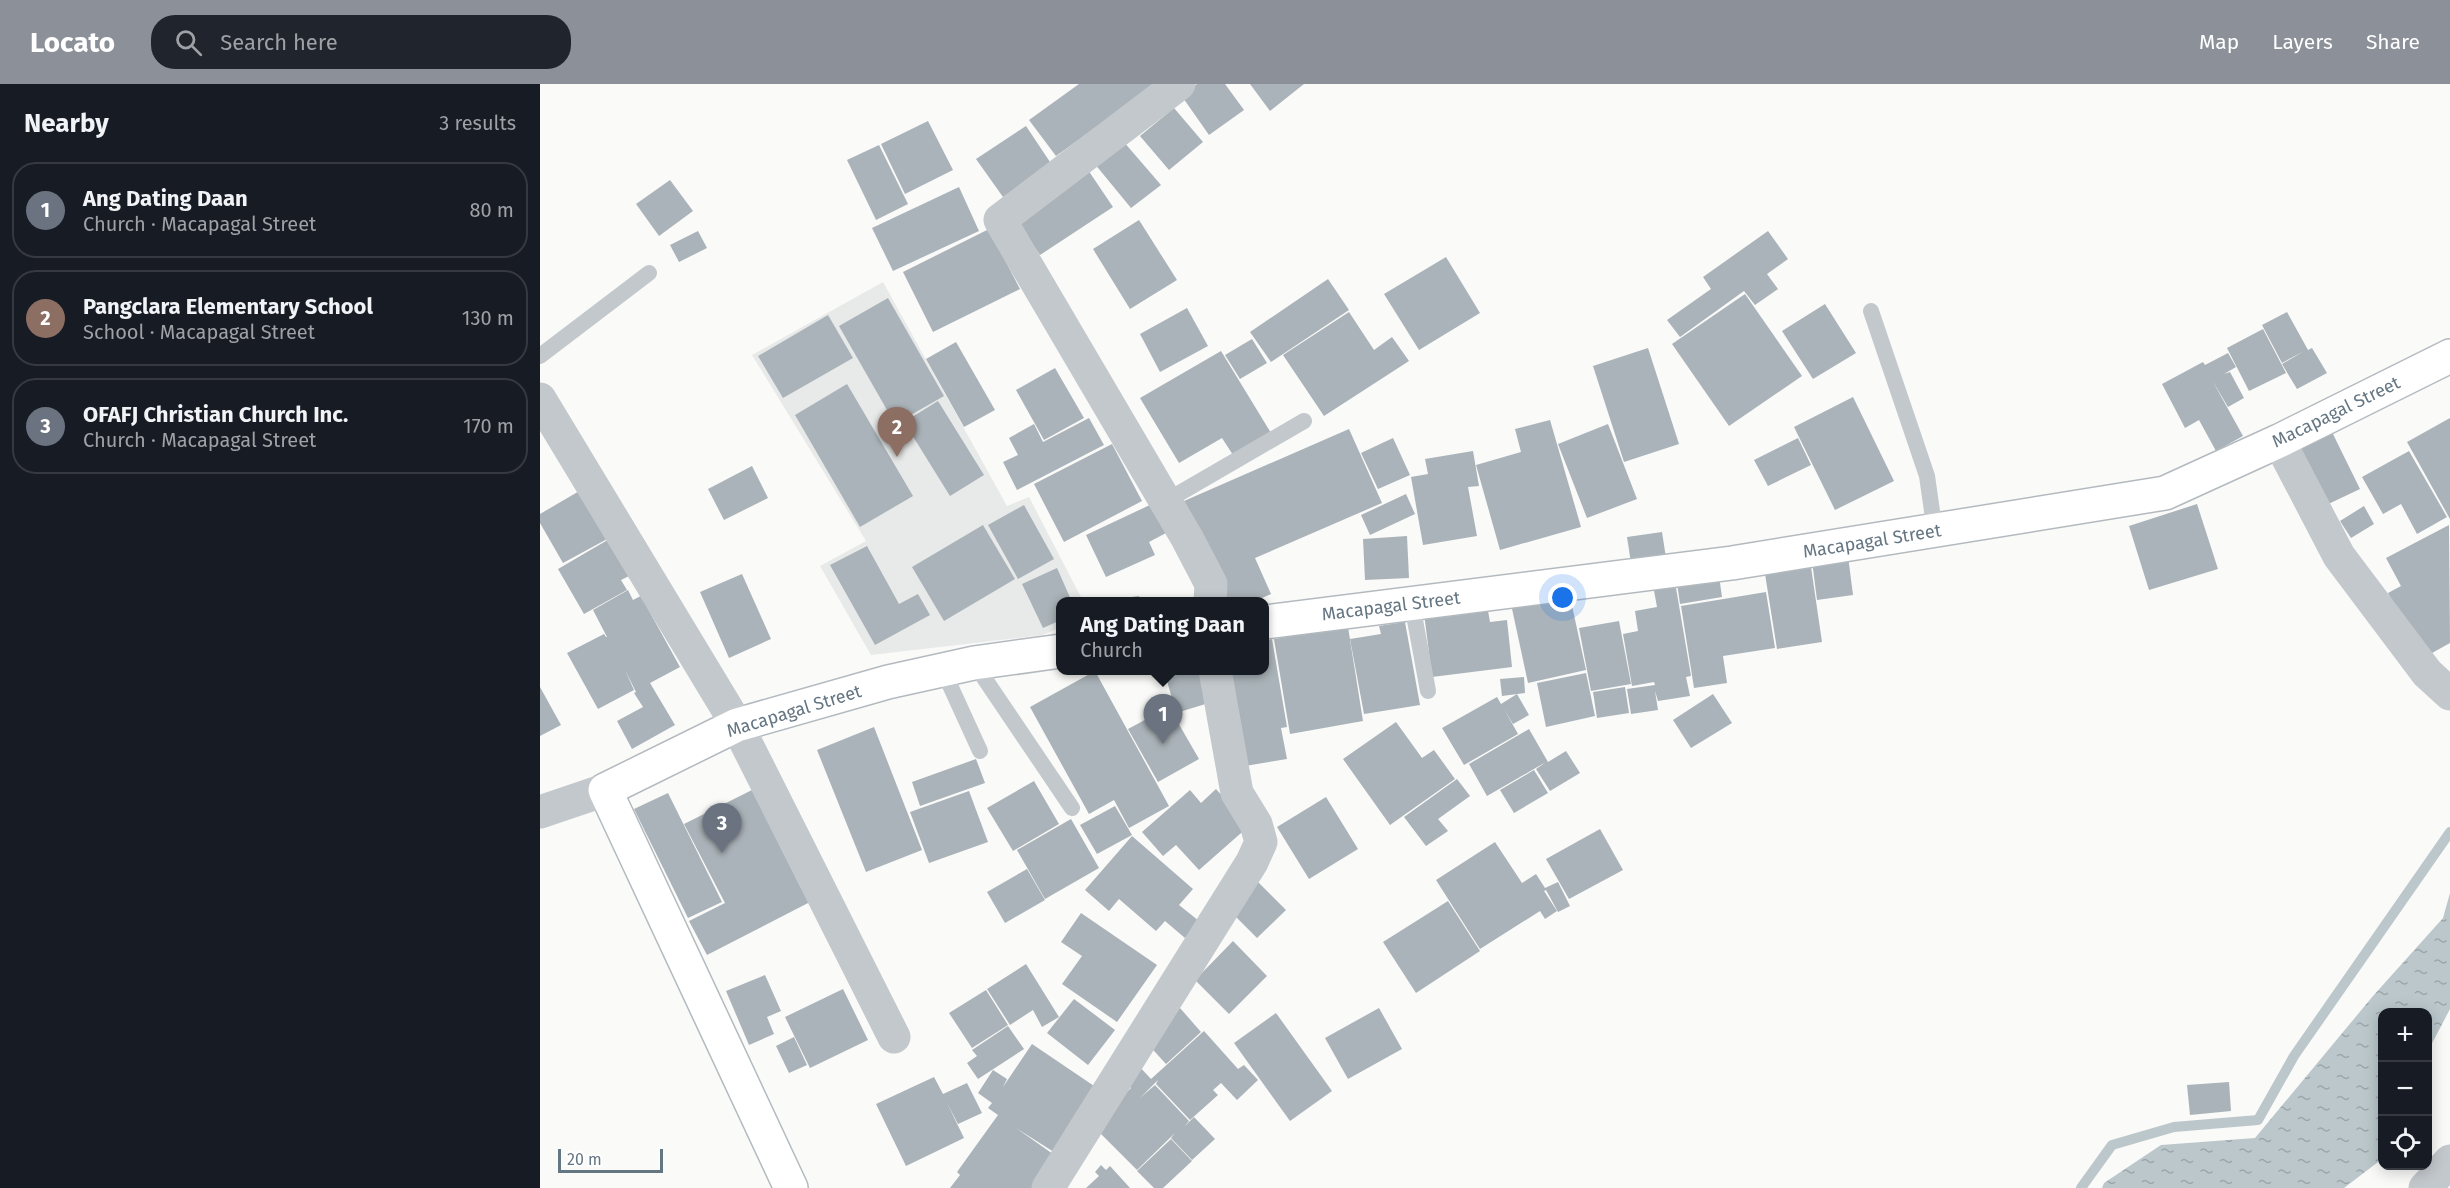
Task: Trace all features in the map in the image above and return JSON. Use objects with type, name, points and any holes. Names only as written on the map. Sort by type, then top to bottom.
[{"type":"street","points":[[1179,84],[1000,220],[1166,501],[1211,584],[1210,597]]},
{"type":"street","name":"Macapagal Street","points":[[1269,622],[1732,563],[2165,493],[2279,441],[2450,356]]},
{"type":"street","points":[[540,399],[737,725],[894,1036]]},
{"type":"street","points":[[2279,441],[2339,556],[2427,673],[2450,694]]},
{"type":"street","name":"Macapagal Street","points":[[540,812],[605,790],[737,725],[888,682],[959,667],[1056,652]]},
{"type":"street","points":[[1048,1188],[1252,862],[1261,842],[1256,824],[1237,793],[1216,675]]},
{"type":"street","points":[[605,790],[791,1188]]},
{"type":"street","points":[[2425,1188],[2450,1161]]},
{"type":"lane","points":[[540,356],[649,273]]},
{"type":"lane","points":[[1871,311],[1927,476],[1935,532]]},
{"type":"lane","points":[[1166,501],[1304,421]]},
{"type":"lane","points":[[1412,604],[1428,692]]},
{"type":"lane","points":[[959,667],[980,751]]},
{"type":"lane","points":[[959,667],[1072,808]]},
{"type":"shaded area","points":[[883,282],[1007,506],[1029,497],[1081,597],[1056,597],[1056,629],[1043,635],[871,655],[820,566],[866,541],[752,355]]},
{"type":"water","points":[[2450,893],[2450,1009],[2432,1043],[2432,1008],[2378,1008],[2378,1162],[2344,1188],[2102,1188],[2104,1183],[2161,1145],[2255,1138],[2373,996],[2443,918]]},
{"type":"building","points":[[1079,84],[1156,84],[1056,156],[1029,120]]},
{"type":"building","points":[[1197,84],[1225,84],[1244,110],[1209,135],[1181,95]]},
{"type":"building","points":[[1250,84],[1304,84],[1270,111]]},
{"type":"building","points":[[1174,108],[1203,142],[1169,170],[1140,136]]},
{"type":"building","points":[[928,121],[953,170],[905,194],[881,144]]},
{"type":"building","points":[[1026,126],[1052,165],[1003,197],[976,159]]},
{"type":"building","points":[[1123,141],[1161,185],[1131,208],[1094,163]]},
{"type":"building","points":[[879,145],[908,204],[876,220],[847,160]]},
{"type":"building","points":[[1086,167],[1113,207],[1040,255],[1013,216]]},
{"type":"building","points":[[670,180],[693,211],[659,236],[636,204]]},
{"type":"building","points":[[959,187],[979,231],[893,271],[872,228]]},
{"type":"building","points":[[1139,220],[1177,280],[1130,309],[1093,249]]},
{"type":"building","points":[[989,229],[1020,289],[933,332],[903,272]]},
{"type":"building","points":[[698,231],[707,248],[679,262],[670,245]]},
{"type":"building","points":[[1768,231],[1788,259],[1767,274],[1778,289],[1755,305],[1744,291],[1680,337],[1667,320],[1711,289],[1703,277]]},
{"type":"building","points":[[1446,257],[1480,313],[1419,350],[1384,294]]},
{"type":"building","points":[[1328,279],[1349,310],[1271,362],[1250,332]]},
{"type":"building","points":[[1745,294],[1802,376],[1729,426],[1672,344]]},
{"type":"building","points":[[888,298],[944,396],[895,424],[839,326]]},
{"type":"building","points":[[1825,304],[1856,353],[1813,379],[1782,331]]},
{"type":"building","points":[[1187,308],[1208,346],[1160,372],[1140,334]]},
{"type":"building","points":[[1349,312],[1374,350],[1392,337],[1409,361],[1324,416],[1283,355]]},
{"type":"building","points":[[2287,312],[2308,350],[2312,348],[2327,373],[2297,389],[2282,364],[2304,351],[2282,363],[2262,325]]},
{"type":"building","points":[[828,315],[853,358],[783,398],[758,356]]},
{"type":"building","points":[[2263,329],[2286,373],[2249,391],[2227,348]]},
{"type":"building","points":[[1252,339],[1267,363],[1240,379],[1225,355]]},
{"type":"building","points":[[956,342],[995,410],[964,427],[926,359]]},
{"type":"building","points":[[1648,348],[1679,444],[1624,462],[1593,366]]},
{"type":"building","points":[[1221,351],[1271,433],[1233,455],[1222,438],[1179,463],[1140,398]]},
{"type":"building","points":[[2228,353],[2236,367],[2224,374],[2230,372],[2244,398],[2228,407],[2212,380],[2243,436],[2216,451],[2199,420],[2185,428],[2162,384],[2203,362],[2205,365]]},
{"type":"building","points":[[1055,368],[1084,418],[1044,440],[1016,390]]},
{"type":"building","points":[[847,384],[913,496],[860,527],[795,415]]},
{"type":"building","points":[[1853,397],[1894,481],[1835,510],[1794,427]]},
{"type":"building","points":[[938,401],[984,475],[950,496],[904,422]]},
{"type":"building","points":[[1089,418],[1104,445],[1017,490],[1003,462],[1018,455],[1009,438],[1034,424],[1043,442]]},
{"type":"building","points":[[2450,418],[2450,519],[2407,442]]},
{"type":"building","points":[[1550,420],[1581,527],[1500,550],[1476,465],[1521,452],[1515,429]]},
{"type":"building","points":[[1608,424],[1637,499],[1587,518],[1558,444]]},
{"type":"building","points":[[2330,428],[2360,489],[2322,507],[2292,446]]},
{"type":"building","points":[[1349,429],[1382,503],[1255,558],[1271,594],[1264,597],[1226,597],[1184,501]]},
{"type":"building","points":[[1393,438],[1410,475],[1378,489],[1361,453]]},
{"type":"building","points":[[1798,438],[1811,465],[1768,486],[1754,460]]},
{"type":"building","points":[[1112,444],[1142,501],[1064,542],[1034,484]]},
{"type":"building","points":[[1473,451],[1479,486],[1468,487],[1477,536],[1423,545],[1411,477],[1428,474],[1425,459]]},
{"type":"building","points":[[2409,451],[2447,517],[2417,534],[2401,504],[2383,514],[2362,477]]},
{"type":"building","points":[[752,466],[768,498],[724,520],[708,489]]},
{"type":"building","points":[[581,490],[609,538],[563,563],[540,523],[540,514]]},
{"type":"building","points":[[1406,494],[1415,514],[1370,535],[1361,515]]},
{"type":"building","points":[[1152,504],[1166,533],[1149,542],[1155,555],[1106,577],[1086,535]]},
{"type":"building","points":[[2197,504],[2218,569],[2149,590],[2129,526]]},
{"type":"building","points":[[1024,505],[1054,559],[1018,579],[988,525]]},
{"type":"building","points":[[2364,506],[2374,524],[2351,538],[2340,521]]},
{"type":"building","points":[[983,525],[1015,579],[944,621],[912,567]]},
{"type":"building","points":[[2449,525],[2450,643],[2423,658],[2388,593],[2401,586],[2386,558]]},
{"type":"building","points":[[1662,532],[1666,558],[1631,563],[1627,537]]},
{"type":"building","points":[[1407,536],[1409,578],[1365,580],[1363,539]]},
{"type":"building","points":[[611,538],[631,575],[621,580],[627,590],[584,614],[558,569]]},
{"type":"building","points":[[867,546],[899,604],[918,594],[930,615],[875,645],[830,565]]},
{"type":"building","points":[[1848,556],[1853,595],[1817,600],[1812,561]]},
{"type":"building","points":[[1811,567],[1822,642],[1777,649],[1765,574]]},
{"type":"building","points":[[1057,568],[1070,597],[1056,597],[1056,622],[1043,628],[1022,584]]},
{"type":"building","points":[[742,574],[771,639],[729,658],[700,592]]},
{"type":"building","points":[[1719,576],[1722,597],[1680,604],[1677,583]]},
{"type":"building","points":[[1675,582],[1691,676],[1686,677],[1690,696],[1658,701],[1655,691],[1658,710],[1631,714],[1627,689],[1655,685],[1654,682],[1632,686],[1623,634],[1638,631],[1635,611],[1657,607],[1653,585]]},
{"type":"building","points":[[628,590],[633,600],[650,591],[648,609],[680,667],[650,683],[675,725],[632,749],[617,721],[643,707],[634,693],[636,692],[625,670],[634,690],[598,709],[567,653],[604,634],[607,637],[593,610]]},
{"type":"building","points":[[1569,592],[1586,670],[1528,683],[1511,604]]},
{"type":"building","points":[[1766,592],[1775,648],[1723,656],[1727,683],[1694,688],[1681,606]]},
{"type":"building","points":[[1487,605],[1490,622],[1507,620],[1512,667],[1432,677],[1424,613]]},
{"type":"building","points":[[1619,621],[1631,684],[1591,691],[1579,628]]},
{"type":"building","points":[[1405,622],[1420,705],[1364,714],[1350,639],[1381,634],[1379,626]]},
{"type":"building","points":[[1348,627],[1363,721],[1290,734],[1274,639]]},
{"type":"building","points":[[1272,639],[1287,727],[1281,728],[1287,759],[1245,766],[1219,675],[1269,675],[1269,640]]},
{"type":"building","points":[[1586,673],[1595,716],[1546,727],[1537,683]]},
{"type":"building","points":[[1088,675],[1097,675],[1169,806],[1129,828],[1114,800],[1089,814],[1030,707]]},
{"type":"building","points":[[1165,675],[1204,675],[1212,702],[1176,713]]},
{"type":"building","points":[[1524,677],[1525,693],[1502,696],[1500,679]]},
{"type":"building","points":[[540,687],[561,725],[540,736]]},
{"type":"building","points":[[1625,687],[1629,713],[1597,718],[1593,692]]},
{"type":"building","points":[[1517,694],[1529,715],[1513,724],[1504,709],[1518,734],[1464,765],[1442,728],[1497,697],[1501,704]]},
{"type":"building","points":[[1713,694],[1732,723],[1691,748],[1673,720]]},
{"type":"building","points":[[1169,707],[1199,759],[1158,782],[1128,729]]},
{"type":"building","points":[[1396,722],[1422,758],[1434,750],[1455,779],[1390,825],[1343,759]]},
{"type":"building","points":[[874,727],[922,850],[866,872],[817,750]]},
{"type":"building","points":[[1529,729],[1548,762],[1566,751],[1580,773],[1550,791],[1536,769],[1546,762],[1487,796],[1469,764]]},
{"type":"building","points":[[976,759],[985,783],[920,806],[912,782]]},
{"type":"building","points":[[1534,770],[1548,793],[1514,813],[1500,790]]},
{"type":"building","points":[[1457,779],[1470,796],[1438,819],[1448,831],[1426,846],[1404,817]]},
{"type":"building","points":[[1034,781],[1059,824],[1013,851],[987,808]]},
{"type":"building","points":[[1216,789],[1249,826],[1199,870],[1176,845],[1163,856],[1142,832],[1190,790],[1201,803]]},
{"type":"building","points":[[752,790],[810,902],[707,955],[689,921],[725,903],[684,824]]},
{"type":"building","points":[[969,791],[988,842],[929,863],[910,812]]},
{"type":"building","points":[[668,793],[722,902],[688,918],[634,809]]},
{"type":"building","points":[[1326,797],[1358,849],[1309,879],[1277,827]]},
{"type":"building","points":[[1115,806],[1132,835],[1097,854],[1080,825]]},
{"type":"building","points":[[1071,819],[1099,868],[1045,899],[1017,850]]},
{"type":"building","points":[[1600,829],[1623,870],[1569,899],[1546,859]]},
{"type":"building","points":[[1132,836],[1193,889],[1179,905],[1199,921],[1185,938],[1165,921],[1156,931],[1119,899],[1109,911],[1085,890]]},
{"type":"building","points":[[1495,842],[1522,883],[1536,874],[1545,888],[1558,882],[1570,906],[1558,912],[1546,890],[1544,891],[1557,911],[1545,919],[1540,911],[1480,949],[1436,880]]},
{"type":"building","points":[[1027,869],[1045,900],[1005,923],[987,892]]},
{"type":"building","points":[[1258,882],[1286,910],[1257,938],[1229,910]]},
{"type":"building","points":[[1448,901],[1480,951],[1416,993],[1383,942]]},
{"type":"building","points":[[1081,913],[1157,965],[1117,1022],[1062,984],[1082,956],[1061,942]]},
{"type":"building","points":[[1233,941],[1267,976],[1229,1014],[1195,980]]},
{"type":"building","points":[[1026,964],[1059,1017],[1042,1027],[1033,1010],[1010,1025],[987,989]]},
{"type":"building","points":[[765,975],[781,1011],[767,1017],[774,1034],[749,1045],[726,991]]},
{"type":"building","points":[[843,989],[868,1040],[810,1068],[785,1017]]},
{"type":"building","points":[[986,990],[1008,1025],[972,1048],[949,1013]]},
{"type":"building","points":[[1074,999],[1115,1030],[1088,1065],[1047,1033]]},
{"type":"building","points":[[1180,1008],[1201,1032],[1166,1064],[1145,1041]]},
{"type":"building","points":[[1379,1008],[1402,1049],[1348,1079],[1325,1038]]},
{"type":"building","points":[[1276,1013],[1332,1091],[1290,1121],[1234,1043]]},
{"type":"building","points":[[1008,1026],[1024,1049],[978,1079],[967,1063],[977,1056],[972,1050]]},
{"type":"building","points":[[1204,1031],[1238,1069],[1244,1065],[1258,1080],[1237,1100],[1221,1083],[1213,1090],[1218,1095],[1190,1120],[1156,1084],[1158,1080],[1140,1098],[1155,1085],[1189,1121],[1185,1126],[1194,1117],[1215,1139],[1192,1160],[1171,1138],[1175,1133],[1137,1170],[1098,1131],[1100,1118],[1131,1088],[1122,1078],[1137,1064],[1151,1079]]},
{"type":"building","points":[[794,1037],[807,1065],[789,1073],[776,1046]]},
{"type":"building","points":[[1032,1044],[1100,1090],[1057,1154],[1016,1128],[1060,1159],[1039,1188],[950,1188],[960,1175],[957,1172],[998,1115],[988,1108],[992,1103],[978,1093],[993,1070],[1007,1079],[1003,1087]]},
{"type":"building","points":[[934,1077],[943,1094],[967,1083],[982,1113],[958,1124],[947,1103],[964,1138],[906,1166],[876,1104]]},
{"type":"building","points":[[2229,1082],[2231,1111],[2190,1115],[2187,1085]]},
{"type":"building","points":[[1171,1139],[1192,1161],[1163,1188],[1154,1188],[1137,1171]]},
{"type":"building","points":[[1101,1165],[1106,1170],[1110,1166],[1130,1188],[1086,1188],[1099,1176],[1095,1172]]},
{"type":"waterway","points":[[2081,1188],[2112,1145],[2174,1127],[2258,1120],[2294,1056],[2450,832]]},
{"type":"place","name":"Pangclara Elementary School","points":[[897,457]]},
{"type":"place","name":"Ang Dating Daan","points":[[1163,744]]},
{"type":"place","name":"OFAFJ Christian Church Inc.","points":[[722,853]]}]
